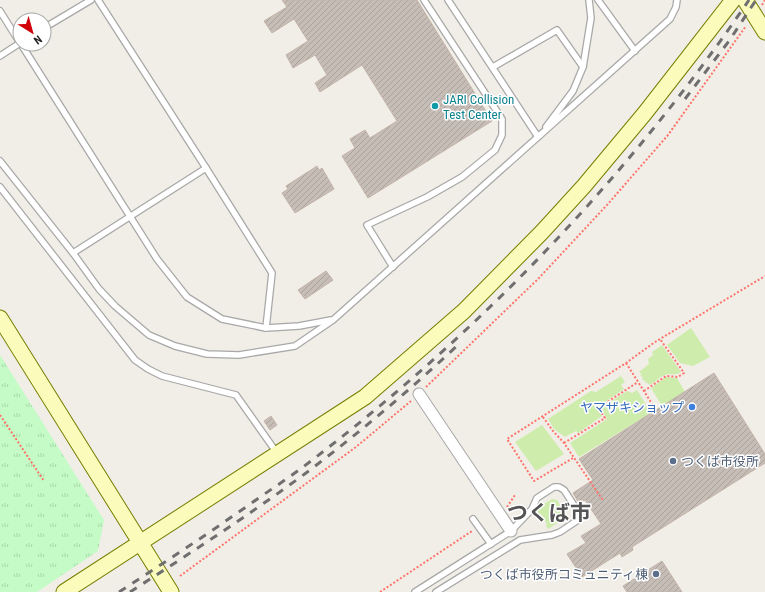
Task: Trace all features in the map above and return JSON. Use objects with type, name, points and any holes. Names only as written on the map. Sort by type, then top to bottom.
[{"type":"street","points":[[64,592],[365,397],[464,311],[542,232],[584,186],[645,113],[733,0]]},
{"type":"street","points":[[745,0],[765,32]]},
{"type":"street","points":[[0,318],[172,592]]},
{"type":"street","points":[[419,394],[511,531]]},
{"type":"lane","points":[[52,23],[91,0]]},
{"type":"lane","points":[[98,0],[272,273],[266,328]]},
{"type":"lane","points":[[393,267],[367,225],[427,197],[462,177],[495,150],[502,135],[502,119],[424,0]]},
{"type":"lane","points":[[448,0],[538,137]]},
{"type":"lane","points":[[538,137],[573,92],[583,67],[592,18],[589,0]]},
{"type":"lane","points":[[598,0],[635,51]]},
{"type":"lane","points":[[0,161],[73,253],[99,289],[115,306],[149,334],[175,346],[207,354],[239,355],[295,346],[333,320],[635,51],[670,19],[676,8],[677,0]]},
{"type":"lane","points":[[0,11],[12,30]]},
{"type":"lane","points":[[492,67],[557,30],[583,67]]},
{"type":"lane","points":[[0,56],[12,48]]},
{"type":"lane","points":[[26,52],[157,259],[187,296],[222,319],[266,328],[299,326],[333,320]]},
{"type":"lane","points":[[73,253],[206,168]]},
{"type":"lane","points":[[0,187],[136,360],[148,369],[162,376],[236,395],[278,454]]},
{"type":"lane","points":[[415,592],[511,531],[532,509],[537,498],[554,487],[559,487],[564,490],[579,513],[578,520],[560,532],[552,535],[520,540],[436,592]]},
{"type":"lane","points":[[473,519],[490,544]]},
{"type":"path","points":[[180,576],[356,447],[419,394],[538,279],[607,205],[668,135],[747,25]]},
{"type":"path","points":[[573,458],[534,481],[507,439],[626,363],[660,339],[765,276]]},
{"type":"path","points":[[644,391],[666,376],[678,377],[684,373],[660,339]]},
{"type":"path","points":[[626,363],[656,410]]},
{"type":"path","points":[[564,443],[605,418],[598,408],[638,382]]},
{"type":"path","points":[[0,415],[44,481]]},
{"type":"path","points":[[543,417],[552,431],[564,443],[602,499],[604,498]]},
{"type":"path","points":[[499,513],[504,510],[515,495]]},
{"type":"path","points":[[380,592],[479,527]]},
{"type":"green space","points":[[691,328],[710,357],[693,366],[680,363],[667,345]]},
{"type":"green space","points":[[662,345],[681,372],[676,374],[667,374],[648,385],[649,384],[645,382],[646,380],[644,381],[642,378],[644,377],[640,375],[642,374],[639,372],[649,364],[648,359],[653,355],[652,352]]},
{"type":"green space","points":[[0,355],[104,520],[98,551],[37,592],[0,592]]},
{"type":"green space","points":[[621,376],[625,382],[621,385],[624,389],[596,408],[602,416],[578,433],[576,431],[565,437],[554,429],[548,419],[591,391],[596,392]]},
{"type":"green space","points":[[666,377],[677,378],[685,392],[662,406],[651,388]]},
{"type":"green space","points":[[637,390],[651,413],[579,457],[570,443],[607,419],[601,408],[627,391],[632,393]]},
{"type":"green space","points":[[542,425],[564,454],[536,471],[515,442]]},
{"type":"green space","points":[[552,499],[557,500],[567,517],[548,529],[546,526],[547,524],[541,514],[534,513],[536,509]]},
{"type":"building","name":"JARI Collision Test Center","points":[[282,0],[417,0],[492,121],[368,198],[342,156],[355,148],[350,139],[365,130],[370,138],[397,121],[362,65],[320,92],[315,83],[327,75],[315,55],[293,68],[286,55],[308,41],[294,19],[272,33],[264,21],[287,7]]},
{"type":"building","points":[[317,166],[319,170],[322,168],[334,189],[295,213],[282,193],[288,189],[286,186]]},
{"type":"building","points":[[326,271],[333,280],[305,299],[298,290]]},
{"type":"building","name":"つくば市役所","points":[[714,373],[765,454],[765,463],[632,547],[633,550],[622,557],[620,553],[582,577],[567,554],[586,543],[581,536],[601,524],[585,500],[579,503],[573,493],[593,480],[579,459]]},
{"type":"building","points":[[271,416],[277,425],[270,430],[264,421]]},
{"type":"building","name":"つくば市役所コミュニティ棟","points":[[662,561],[682,592],[627,592],[623,586]]},
{"type":"railway","points":[[119,592],[303,467],[367,417],[429,364],[488,309],[545,252],[600,192],[652,130],[702,66],[749,0]]},
{"type":"railway","points":[[685,99],[729,41],[756,0]]},
{"type":"railway","points":[[130,592],[197,549],[306,473],[384,411],[459,344]]},
{"type":"place","name":"JARI Collision Test Center","points":[[435,106]]},
{"type":"place","name":"ヤマザキショップ","points":[[692,407]]},
{"type":"place","name":"つくば市役所","points":[[673,461]]},
{"type":"place","name":"つくば市役所コミュニティ棟","points":[[656,574]]},
{"type":"district","name":"つくば市","points":[[549,513]]}]
